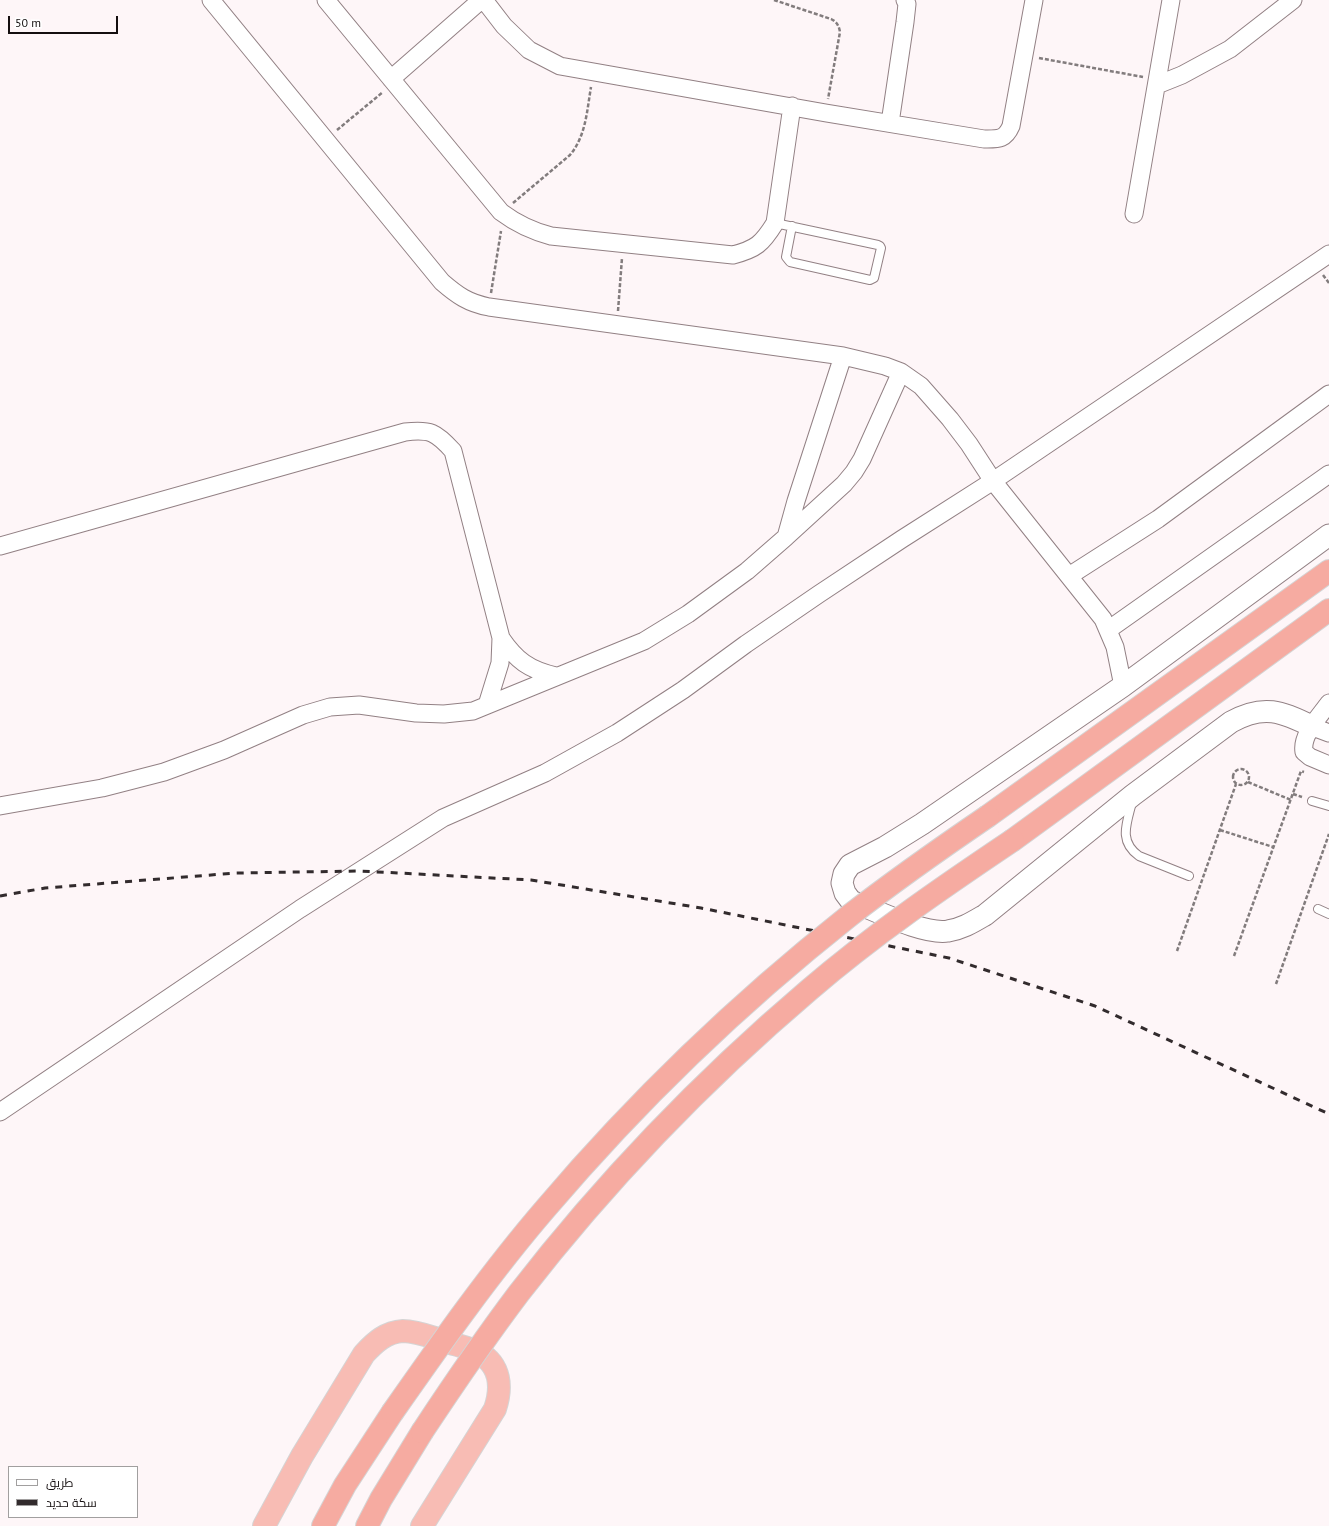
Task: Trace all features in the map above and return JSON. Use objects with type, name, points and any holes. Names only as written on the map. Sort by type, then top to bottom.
[{"type":"highway","points":[[323,1526],[346,1485],[392,1413],[454,1324],[491,1275],[540,1215],[601,1146],[660,1084],[784,969],[850,916],[918,864],[988,816],[1329,571]]},
{"type":"highway","points":[[367,1526],[381,1499],[422,1432],[469,1362],[538,1270],[572,1228],[627,1165],[685,1104],[746,1045],[821,980],[875,937],[943,887],[1013,840],[1329,610]]},
{"type":"highway","points":[[264,1526],[302,1456],[364,1354],[374,1342],[388,1335],[402,1331],[418,1333],[479,1353],[489,1361],[496,1372],[500,1384],[499,1397],[495,1409],[422,1526]]},
{"type":"street","points":[[211,0],[442,282],[458,296],[477,305],[489,307],[843,356],[885,366],[901,372],[921,386],[969,444],[993,481],[1097,610],[1115,647],[1123,686]]},
{"type":"street","points":[[326,0],[502,212],[516,224],[551,236],[733,255],[751,250],[765,239],[775,223],[792,106]]},
{"type":"street","points":[[392,81],[482,0],[504,26],[529,50],[560,66],[984,139],[1003,138],[1012,126],[1023,55],[1034,0]]},
{"type":"street","points":[[890,123],[905,22],[906,0]]},
{"type":"street","points":[[1134,214],[1171,0]]},
{"type":"street","points":[[1157,83],[1182,75],[1230,49],[1293,0]]},
{"type":"street","points":[[0,1112],[300,909],[443,818],[545,773],[617,733],[683,690],[746,644],[819,594],[993,481],[1329,254]]},
{"type":"street","points":[[786,537],[796,501],[843,356]]},
{"type":"street","points":[[4,801],[102,788],[164,772],[224,750],[303,715],[330,707],[358,705],[416,713],[444,714],[473,711],[644,641],[688,614],[747,571],[844,484],[862,459],[901,372]]},
{"type":"street","points":[[1069,576],[1158,519],[1329,394]]},
{"type":"street","points":[[0,546],[405,432],[421,430],[433,433],[443,439],[453,451],[501,638],[500,663],[486,705]]},
{"type":"street","points":[[1108,630],[1329,474]]},
{"type":"street","points":[[1321,730],[1290,715],[1279,712],[1258,712],[1239,718],[1223,727],[1133,796],[985,915],[959,929],[947,931],[922,928],[851,901],[845,893],[842,883],[844,874],[850,865],[885,847],[922,824],[1123,686],[1329,535]]},
{"type":"street","points":[[501,638],[510,652],[524,664],[539,672],[556,676]]},
{"type":"street","points":[[1329,703],[1321,730],[1306,737],[1303,745],[1304,752],[1310,757],[1329,765]]},
{"type":"lane","points":[[775,223],[792,226],[880,246],[881,248],[874,278],[870,280],[790,262],[786,257],[792,226]]},
{"type":"lane","points":[[1133,796],[1125,835],[1127,844],[1132,851],[1139,856],[1189,876]]},
{"type":"lane","points":[[1312,801],[1329,806]]},
{"type":"lane","points":[[1318,909],[1329,914]]},
{"type":"path","points":[[774,0],[831,19],[836,22],[839,27],[840,32],[826,113]]},
{"type":"path","points":[[1023,55],[1157,83]]},
{"type":"path","points":[[489,307],[500,238],[502,212],[570,155],[576,147],[583,129],[594,73]]},
{"type":"path","points":[[325,140],[392,81]]},
{"type":"path","points":[[616,325],[624,244]]},
{"type":"path","points":[[1238,770],[1244,770],[1249,775],[1248,782],[1243,785],[1236,784],[1232,778],[1233,775],[1238,770]]},
{"type":"path","points":[[1234,956],[1301,772],[1308,774]]},
{"type":"path","points":[[1248,782],[1291,800]]},
{"type":"path","points":[[1177,951],[1236,784]]},
{"type":"path","points":[[1220,830],[1273,847]]},
{"type":"path","points":[[1276,984],[1329,834]]},
{"type":"railway","points":[[0,896],[45,888],[236,873],[360,871],[531,880],[701,908],[949,958],[1095,1006],[1329,1114]]}]
